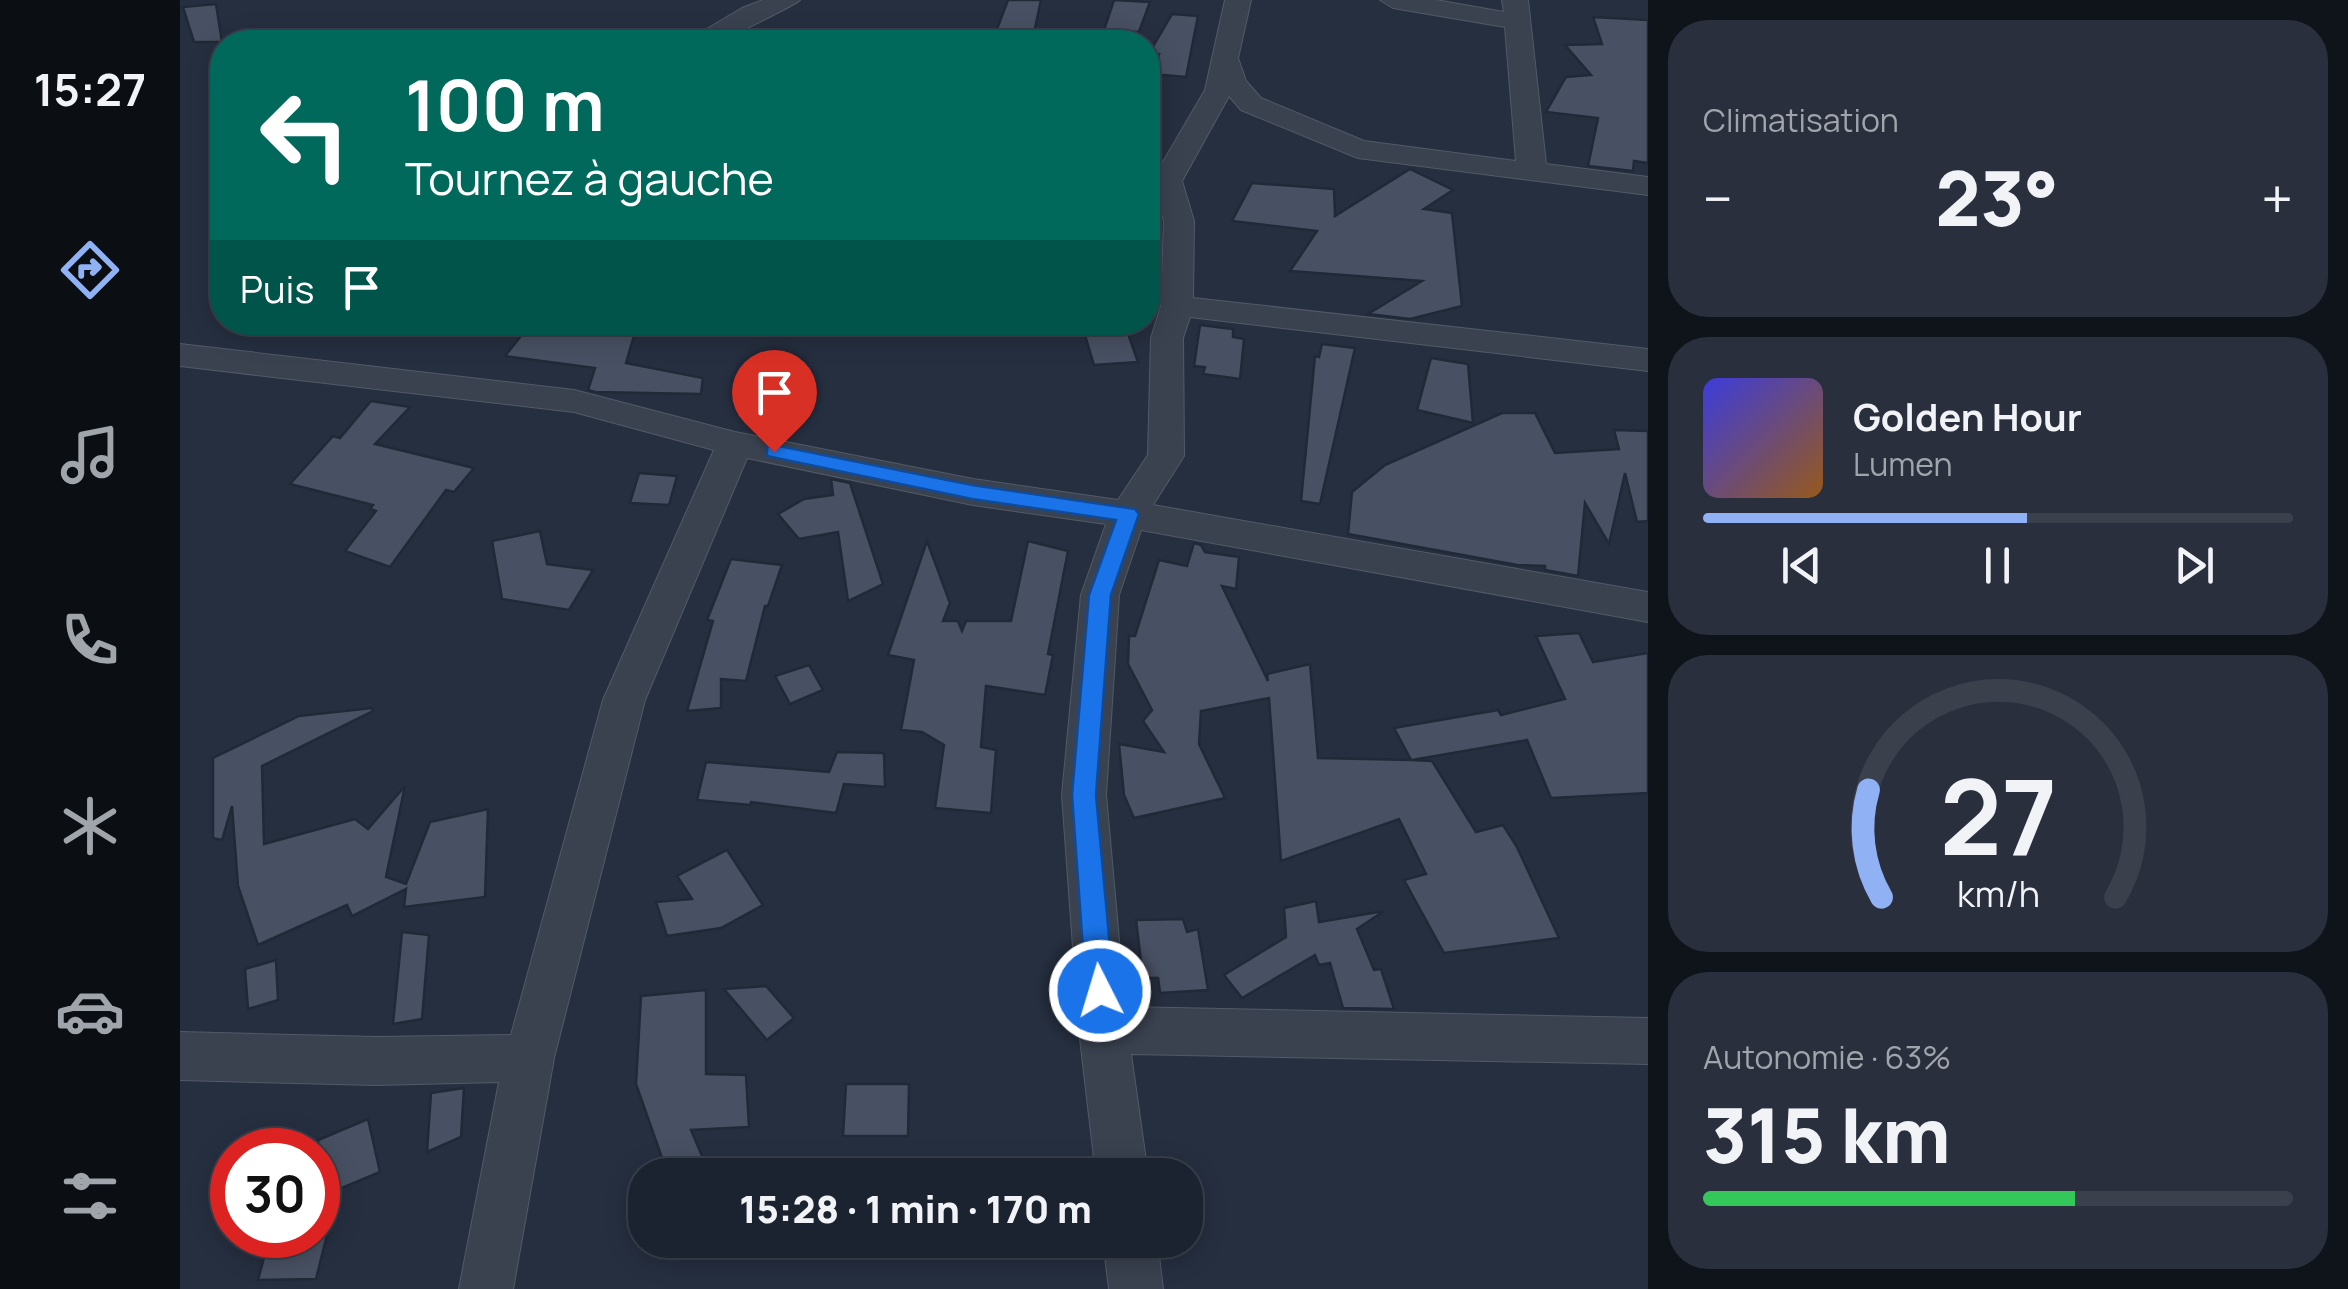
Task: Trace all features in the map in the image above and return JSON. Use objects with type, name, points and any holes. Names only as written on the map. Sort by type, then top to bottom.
[{"type":"street","points":[[719,30],[750,12],[787,0]]},
{"type":"street","points":[[1120,1158],[1103,1030],[1084,795],[1100,595],[1128,514],[1166,456],[1167,338],[1177,306],[1179,220],[1168,181],[1216,96],[1238,0]]},
{"type":"street","points":[[1393,0],[1517,11],[1532,172]]},
{"type":"street","points":[[1225,58],[1233,82],[1251,104],[1358,149],[1648,186]]},
{"type":"street","points":[[1216,96],[1246,98]]},
{"type":"street","points":[[1177,306],[1648,360]]},
{"type":"street","points":[[180,355],[574,401],[735,444],[972,492],[1128,514],[1648,607]]},
{"type":"street","points":[[486,1289],[529,1058],[624,700],[735,444]]},
{"type":"street","points":[[1103,1030],[1648,1041]]},
{"type":"street","points":[[180,1056],[376,1061],[529,1058]]},
{"type":"street","points":[[1132,1258],[1136,1289]]},
{"type":"building","points":[[1008,0],[1041,0],[1035,30],[997,30]]},
{"type":"building","points":[[1114,0],[1150,2],[1140,30],[1104,30]]},
{"type":"building","points":[[216,4],[220,30],[210,30],[210,42],[194,42],[183,7]]},
{"type":"building","points":[[1172,14],[1198,16],[1186,77],[1160,75],[1160,34]]},
{"type":"building","points":[[1593,17],[1648,20],[1648,163],[1634,161],[1633,171],[1588,166],[1598,118],[1546,112],[1566,77],[1591,75],[1565,45],[1602,44]]},
{"type":"building","points":[[1410,169],[1453,190],[1424,209],[1452,213],[1462,306],[1410,319],[1368,314],[1422,281],[1290,271],[1317,231],[1232,221],[1252,183],[1334,189],[1335,216]]},
{"type":"building","points":[[1200,325],[1233,329],[1233,337],[1244,339],[1240,379],[1203,374],[1205,367],[1194,366]]},
{"type":"building","points":[[522,335],[634,335],[626,363],[703,378],[701,394],[595,392],[588,390],[595,368],[505,356]]},
{"type":"building","points":[[1085,335],[1129,335],[1138,362],[1094,365]]},
{"type":"building","points":[[1322,344],[1355,348],[1320,504],[1301,501],[1315,356],[1319,357]]},
{"type":"building","points":[[1431,358],[1468,364],[1473,423],[1417,410]]},
{"type":"building","points":[[371,401],[410,407],[375,444],[474,468],[454,492],[446,490],[390,567],[345,551],[376,511],[370,509],[373,505],[290,484],[333,436],[340,438]]},
{"type":"building","points":[[1502,413],[1535,413],[1555,453],[1619,449],[1614,430],[1648,431],[1648,521],[1637,522],[1625,473],[1609,544],[1585,503],[1578,576],[1545,570],[1545,566],[1517,565],[1348,534],[1352,492],[1385,465]]},
{"type":"building","points":[[639,473],[677,476],[669,505],[630,503]]},
{"type":"building","points":[[831,479],[850,483],[883,584],[848,601],[838,532],[799,539],[778,514],[804,499],[833,495]]},
{"type":"building","points":[[540,531],[547,564],[593,570],[569,610],[502,599],[492,541]]},
{"type":"building","points":[[927,541],[950,603],[943,621],[958,621],[962,631],[966,621],[1011,621],[1028,541],[1068,551],[1048,654],[1053,655],[1045,695],[986,686],[981,747],[996,750],[991,813],[935,808],[944,745],[922,732],[901,730],[914,660],[888,655]]},
{"type":"building","points":[[1194,543],[1205,552],[1239,557],[1236,589],[1222,586],[1268,681],[1267,674],[1310,664],[1318,758],[1411,760],[1394,728],[1498,710],[1501,715],[1565,699],[1536,636],[1579,633],[1593,662],[1648,653],[1648,793],[1551,798],[1527,740],[1412,760],[1432,761],[1476,832],[1503,825],[1559,938],[1444,953],[1404,880],[1426,874],[1399,819],[1281,861],[1269,698],[1201,711],[1199,744],[1225,798],[1134,818],[1124,795],[1119,744],[1164,752],[1143,721],[1152,710],[1128,664],[1129,636],[1135,636],[1159,560],[1187,566]]},
{"type":"building","points":[[731,559],[782,565],[765,606],[746,681],[721,679],[721,708],[687,711],[713,621],[707,620]]},
{"type":"building","points":[[809,665],[823,690],[790,704],[775,676]]},
{"type":"building","points":[[372,708],[373,711],[262,766],[264,844],[355,819],[368,829],[405,786],[386,877],[406,884],[430,822],[488,809],[485,897],[404,907],[406,889],[352,916],[347,905],[258,945],[238,886],[232,806],[222,840],[213,838],[213,758],[299,716]]},
{"type":"building","points":[[837,752],[884,753],[885,787],[844,784],[836,813],[751,802],[750,805],[697,800],[706,762],[829,772]]},
{"type":"building","points":[[727,850],[763,905],[721,928],[667,936],[656,902],[692,899],[677,876]]},
{"type":"building","points":[[1316,901],[1319,922],[1384,911],[1357,929],[1374,970],[1381,969],[1394,1009],[1343,1008],[1330,963],[1319,965],[1315,955],[1242,998],[1224,975],[1286,937],[1284,908]]},
{"type":"building","points":[[1183,919],[1187,932],[1198,929],[1208,990],[1160,993],[1158,978],[1143,978],[1136,920]]},
{"type":"building","points":[[402,932],[429,935],[422,1019],[393,1024]]},
{"type":"building","points":[[276,960],[278,1000],[248,1009],[245,969]]},
{"type":"building","points":[[766,986],[794,1018],[767,1040],[724,989]]},
{"type":"building","points":[[706,990],[706,1074],[746,1075],[749,1127],[691,1130],[703,1158],[662,1158],[636,1084],[641,996]]},
{"type":"building","points":[[846,1084],[909,1084],[908,1136],[843,1136]]},
{"type":"building","points":[[464,1088],[461,1137],[427,1152],[431,1093]]},
{"type":"building","points":[[368,1119],[380,1172],[340,1189],[340,1131]]},
{"type":"building","points":[[264,1258],[321,1258],[316,1279],[258,1280]]},
{"type":"route","points":[[774,452],[972,492],[1128,514],[1100,595],[1084,795],[1100,991]]}]
